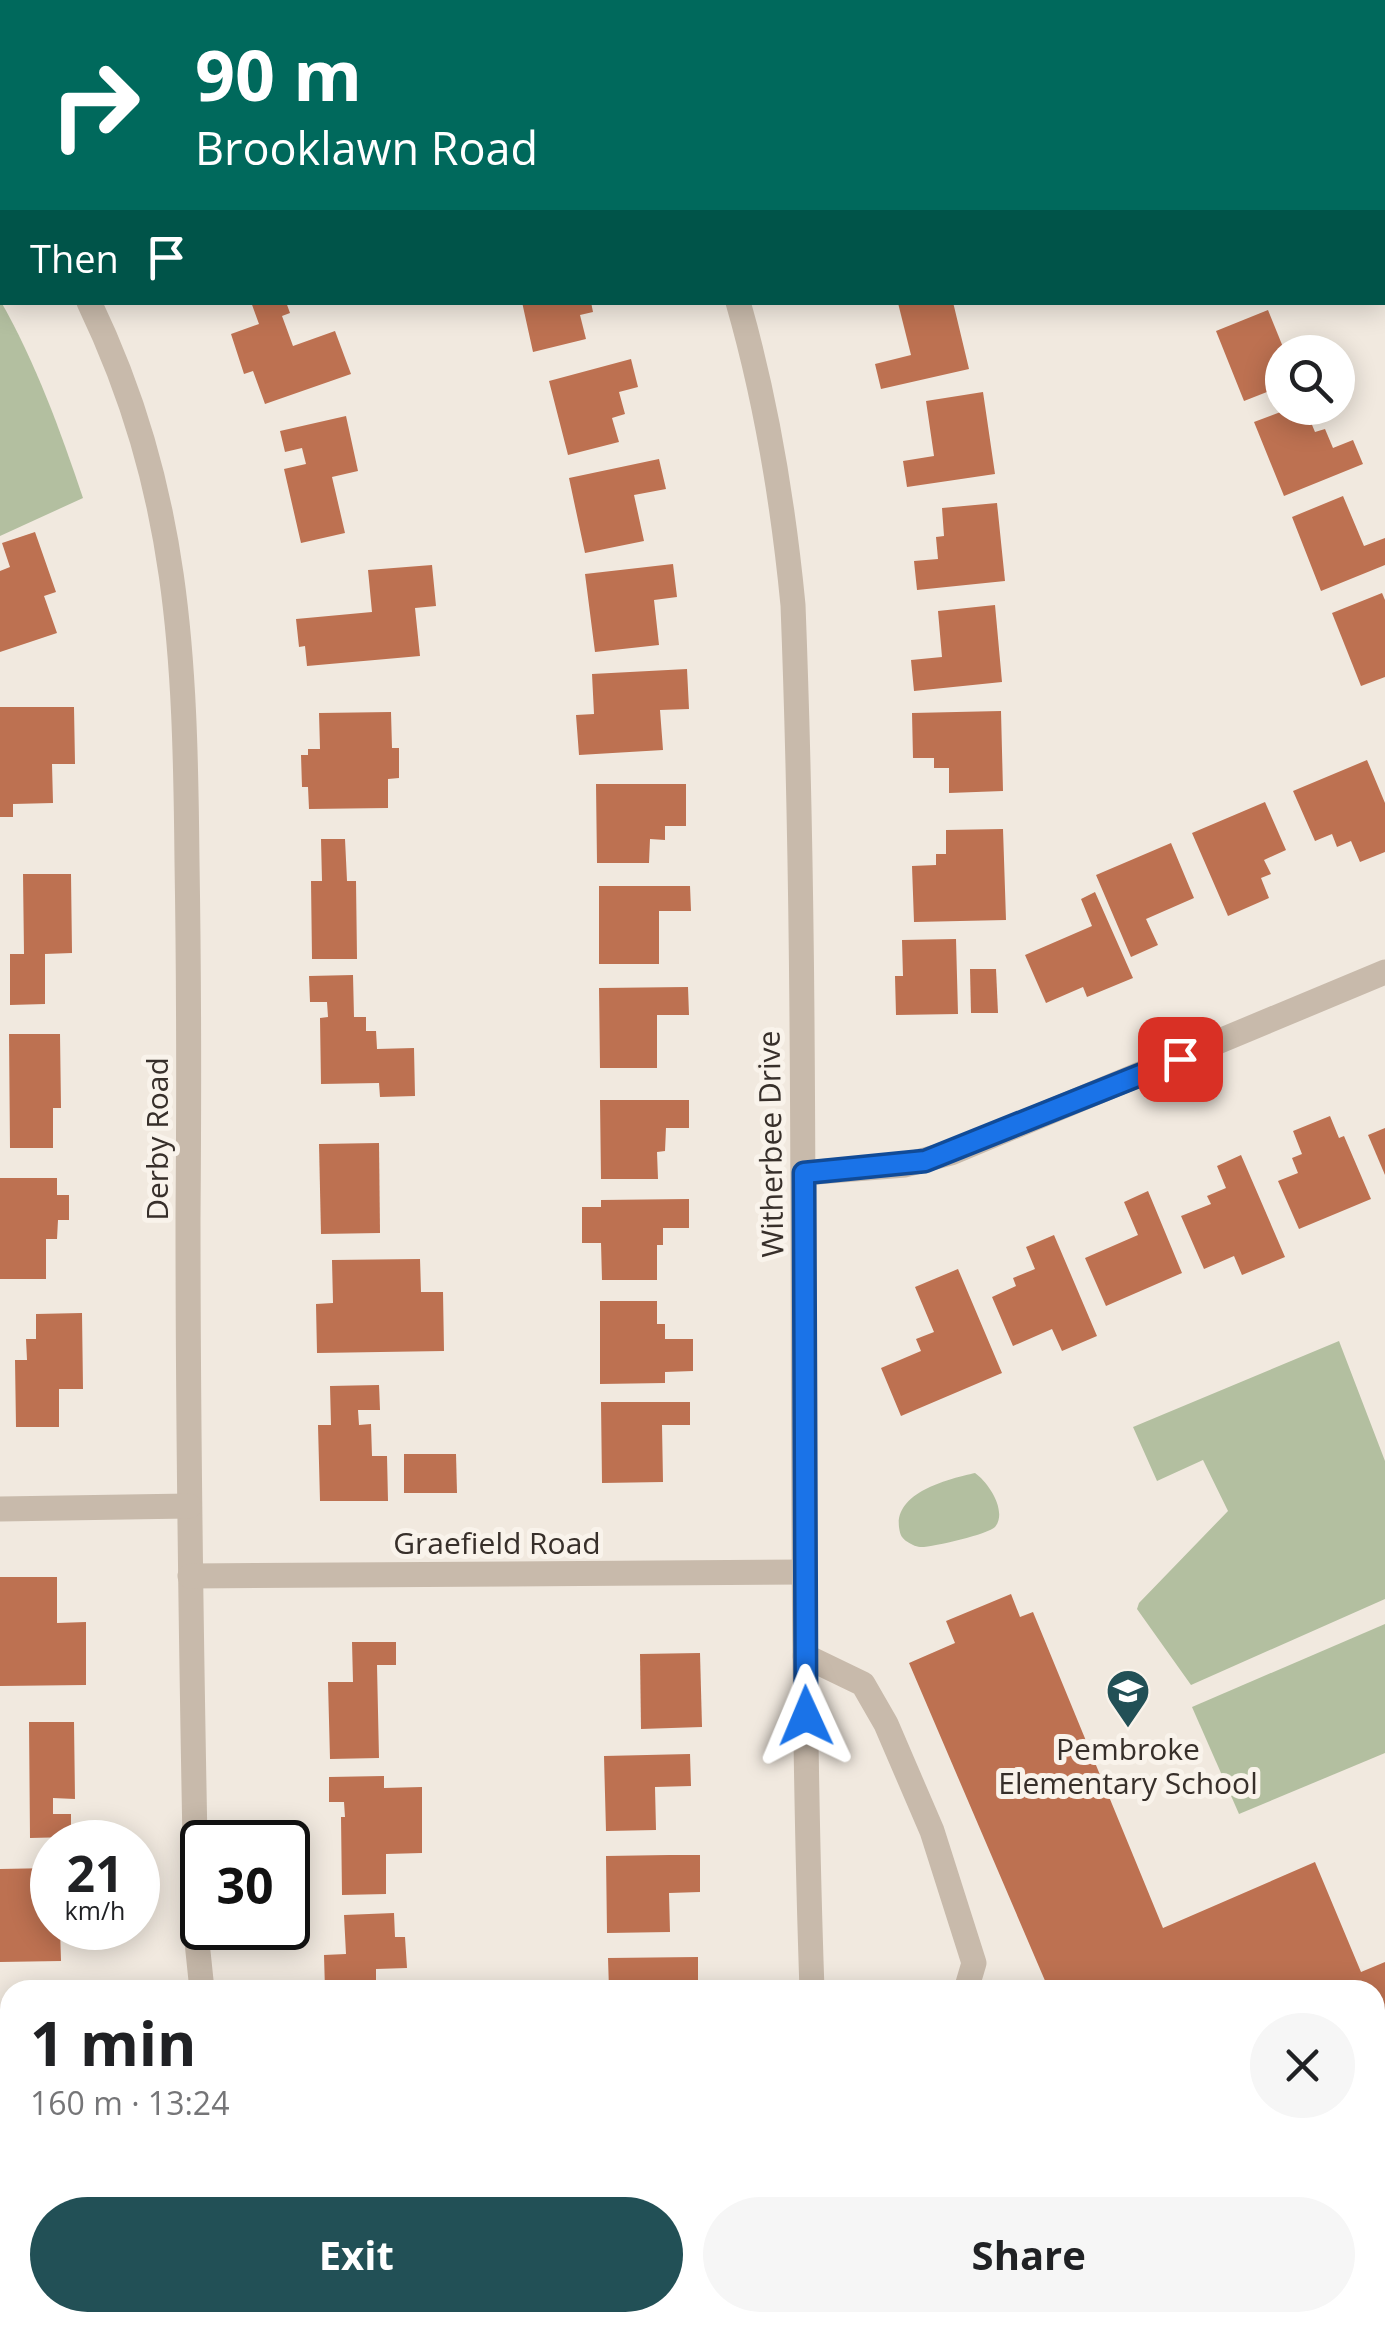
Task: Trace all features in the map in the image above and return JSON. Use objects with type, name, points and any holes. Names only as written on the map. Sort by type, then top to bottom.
[{"type":"street","name":"Derby Road","points":[[90,305],[130,398],[152,466],[174,581],[182,669],[189,983],[188,1506],[201,1980]]},
{"type":"street","name":"Witherbee Drive","points":[[739,305],[770,428],[785,518],[793,605],[804,1173],[804,1572],[812,1980]]},
{"type":"street","points":[[804,1173],[905,1165],[951,1153],[1385,972]]},
{"type":"street","points":[[0,1509],[188,1506]]},
{"type":"street","name":"Graefield Road","points":[[190,1576],[804,1572]]},
{"type":"street","points":[[805,1656],[864,1684],[886,1724],[932,1831],[974,1963],[969,1980]]},
{"type":"green space","points":[[3,305],[36,372],[83,498],[0,536]]},
{"type":"green space","points":[[1339,1341],[1385,1461],[1385,1599],[1191,1685],[1137,1609],[1228,1511],[1203,1460],[1157,1481],[1133,1427]]},
{"type":"green space","points":[[975,1473],[998,1505],[995,1527],[926,1547],[915,1546],[903,1538],[900,1515],[914,1496],[938,1483]]},
{"type":"green space","points":[[1385,1624],[1385,1753],[1239,1814],[1192,1707]]},
{"type":"building","points":[[252,305],[287,305],[290,313],[282,316],[293,346],[335,331],[351,374],[265,404],[253,371],[244,374],[231,334],[259,324]]},
{"type":"building","points":[[523,305],[592,305],[593,312],[580,315],[586,339],[533,352]]},
{"type":"building","points":[[898,305],[954,305],[969,369],[881,389],[875,364],[911,355]]},
{"type":"building","points":[[1268,310],[1278,335],[1265,335],[1265,393],[1244,401],[1216,331]]},
{"type":"building","points":[[631,359],[638,387],[619,392],[625,414],[612,418],[619,442],[568,455],[549,381]]},
{"type":"building","points":[[983,392],[995,474],[907,487],[903,461],[934,456],[926,401]]},
{"type":"building","points":[[346,416],[358,471],[332,477],[345,533],[301,543],[284,469],[306,464],[302,448],[285,452],[280,431]]},
{"type":"building","points":[[1265,418],[1265,425],[1312,425],[1315,432],[1325,429],[1333,448],[1353,440],[1363,464],[1284,496],[1254,422]]},
{"type":"building","points":[[659,459],[666,489],[634,495],[644,541],[585,553],[569,478]]},
{"type":"building","points":[[1343,496],[1364,546],[1385,538],[1385,565],[1321,591],[1292,517]]},
{"type":"building","points":[[997,503],[1005,581],[917,590],[914,561],[938,559],[936,537],[944,536],[942,508]]},
{"type":"building","points":[[35,532],[56,592],[44,596],[57,633],[0,652],[0,571],[10,567],[2,543]]},
{"type":"building","points":[[673,564],[677,597],[654,600],[659,645],[595,652],[585,574]]},
{"type":"building","points":[[432,565],[436,606],[415,608],[420,656],[307,666],[305,646],[299,647],[296,619],[372,612],[368,570]]},
{"type":"building","points":[[1382,593],[1385,677],[1361,686],[1332,613]]},
{"type":"building","points":[[995,605],[1002,682],[914,691],[911,660],[942,657],[938,611]]},
{"type":"building","points":[[687,669],[689,709],[660,710],[663,750],[579,755],[576,715],[594,714],[592,674]]},
{"type":"building","points":[[0,707],[74,707],[75,764],[52,764],[53,803],[13,804],[13,817],[0,817]]},
{"type":"building","points":[[1001,711],[1003,791],[949,793],[949,768],[934,768],[934,758],[913,758],[912,713]]},
{"type":"building","points":[[391,712],[392,748],[399,748],[399,778],[388,779],[388,808],[309,809],[308,787],[302,787],[301,755],[308,755],[308,749],[320,749],[319,713]]},
{"type":"building","points":[[1367,760],[1385,803],[1385,852],[1360,862],[1351,841],[1337,847],[1332,834],[1315,841],[1293,791]]},
{"type":"building","points":[[596,784],[686,784],[686,826],[665,826],[665,840],[650,839],[649,863],[597,863]]},
{"type":"building","points":[[1265,802],[1286,850],[1264,860],[1271,874],[1261,878],[1269,898],[1228,916],[1192,833]]},
{"type":"building","points":[[1003,829],[1006,920],[914,922],[912,866],[936,865],[936,854],[946,854],[946,830]]},
{"type":"building","points":[[321,839],[345,839],[347,881],[356,881],[357,959],[312,959],[311,881],[322,881]]},
{"type":"building","points":[[1171,843],[1194,898],[1146,919],[1158,945],[1131,957],[1096,875]]},
{"type":"building","points":[[23,874],[71,874],[72,953],[45,954],[45,1004],[10,1005],[10,954],[24,954]]},
{"type":"building","points":[[599,886],[690,886],[691,911],[659,911],[659,964],[599,964]]},
{"type":"building","points":[[1095,892],[1133,978],[1087,997],[1083,987],[1046,1003],[1025,955],[1092,926],[1081,899]]},
{"type":"building","points":[[956,939],[958,1014],[896,1015],[895,976],[903,976],[902,940]]},
{"type":"building","points":[[970,969],[996,969],[998,1013],[971,1013]]},
{"type":"building","points":[[353,975],[354,1017],[366,1017],[366,1031],[376,1031],[377,1049],[414,1048],[415,1096],[380,1097],[379,1083],[321,1084],[320,1018],[328,1017],[327,1002],[310,1002],[309,976]]},
{"type":"building","points":[[688,987],[689,1015],[657,1015],[657,1068],[600,1068],[599,988]]},
{"type":"building","points":[[9,1034],[60,1034],[61,1108],[53,1108],[53,1148],[10,1148]]},
{"type":"building","points":[[600,1100],[689,1100],[689,1128],[666,1128],[665,1151],[657,1152],[658,1179],[601,1179]]},
{"type":"building","points":[[1330,1116],[1339,1138],[1344,1136],[1371,1199],[1299,1229],[1278,1181],[1298,1173],[1292,1158],[1302,1154],[1293,1131]]},
{"type":"building","points":[[1385,1128],[1385,1175],[1368,1135]]},
{"type":"building","points":[[379,1143],[380,1233],[321,1234],[319,1144]]},
{"type":"building","points":[[1241,1155],[1285,1257],[1242,1275],[1234,1256],[1204,1269],[1181,1216],[1211,1204],[1207,1196],[1226,1188],[1217,1166]]},
{"type":"building","points":[[0,1178],[57,1178],[57,1195],[69,1195],[69,1220],[58,1220],[57,1239],[46,1239],[46,1279],[0,1279]]},
{"type":"building","points":[[1148,1191],[1182,1273],[1106,1306],[1085,1258],[1138,1235],[1124,1202]]},
{"type":"building","points":[[689,1199],[689,1228],[663,1228],[663,1245],[657,1245],[657,1280],[602,1280],[601,1243],[582,1243],[582,1207],[601,1207],[601,1200]]},
{"type":"building","points":[[1054,1235],[1097,1336],[1062,1351],[1052,1329],[1013,1346],[992,1297],[1016,1286],[1013,1278],[1035,1269],[1026,1247]]},
{"type":"building","points":[[420,1259],[421,1292],[443,1292],[444,1351],[317,1353],[316,1304],[333,1303],[332,1260]]},
{"type":"building","points":[[958,1269],[1002,1373],[901,1416],[881,1368],[921,1351],[916,1339],[934,1332],[915,1287]]},
{"type":"building","points":[[600,1301],[657,1301],[657,1324],[665,1324],[665,1339],[693,1339],[693,1371],[665,1372],[665,1383],[600,1384]]},
{"type":"building","points":[[82,1313],[83,1389],[59,1389],[59,1427],[16,1427],[15,1360],[27,1360],[26,1339],[36,1339],[36,1314]]},
{"type":"building","points":[[379,1385],[380,1410],[358,1410],[359,1425],[371,1424],[372,1456],[387,1456],[388,1501],[320,1501],[318,1425],[331,1425],[330,1386]]},
{"type":"building","points":[[601,1402],[690,1402],[690,1425],[662,1425],[663,1482],[602,1483]]},
{"type":"building","points":[[404,1454],[456,1454],[457,1493],[404,1493]]},
{"type":"building","points":[[0,1577],[57,1577],[57,1623],[86,1622],[86,1685],[0,1686]]},
{"type":"building","points":[[1011,1594],[1020,1617],[1033,1612],[1163,1928],[1315,1862],[1361,1972],[1385,1962],[1385,1980],[1045,1980],[909,1663],[955,1643],[946,1621]]},
{"type":"building","points":[[352,1642],[396,1642],[396,1665],[377,1665],[379,1758],[330,1759],[328,1682],[353,1682]]},
{"type":"building","points":[[700,1653],[702,1727],[641,1729],[640,1654]]},
{"type":"building","points":[[29,1722],[74,1722],[75,1799],[53,1798],[53,1814],[71,1814],[71,1820],[30,1820],[30,1838]]},
{"type":"building","points":[[690,1754],[691,1786],[655,1787],[656,1830],[606,1831],[604,1756]]},
{"type":"building","points":[[384,1776],[384,1788],[422,1787],[422,1853],[386,1854],[386,1894],[342,1895],[344,1802],[329,1802],[329,1777]]},
{"type":"building","points":[[700,1855],[700,1892],[669,1893],[670,1932],[607,1933],[606,1856]]},
{"type":"building","points":[[30,1868],[30,1950],[61,1950],[61,1961],[0,1962],[0,1869]]},
{"type":"building","points":[[394,1913],[395,1937],[405,1937],[407,1968],[376,1969],[376,1980],[325,1980],[324,1955],[346,1954],[344,1915]]},
{"type":"building","points":[[698,1957],[698,1980],[609,1980],[608,1958]]},
{"type":"place","name":"Pembroke Elementary School","points":[[1128,1729]]},
{"type":"route","points":[[806,1716],[804,1173],[925,1161],[1180,1059]]}]
